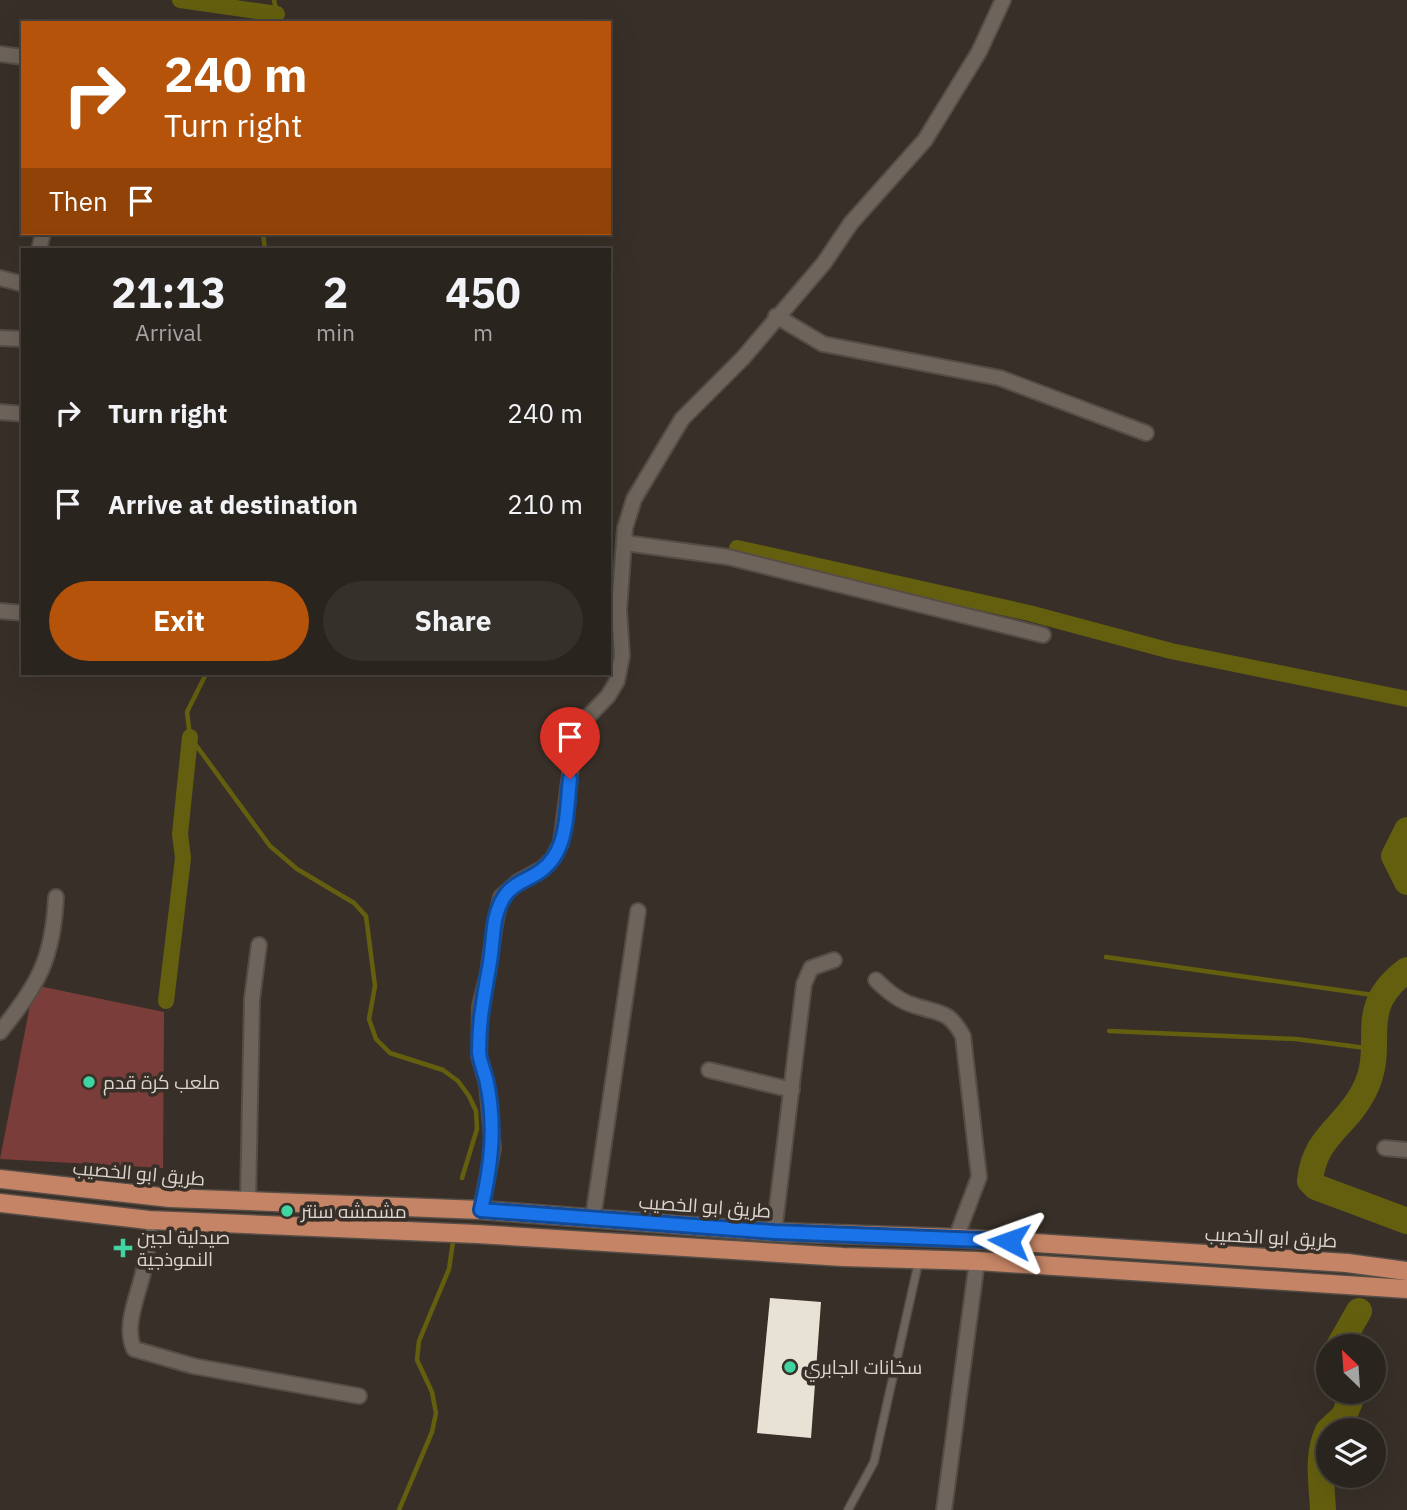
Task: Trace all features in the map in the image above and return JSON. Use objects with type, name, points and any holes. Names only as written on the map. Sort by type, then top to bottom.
[{"type":"main road","name":"طريق ابو الخصيب","points":[[0,1179],[93,1191],[248,1202],[481,1210],[774,1232],[956,1238],[1347,1263],[1407,1271]]},
{"type":"main road","points":[[89,1214],[93,1191]]},
{"type":"main road","points":[[0,1203],[149,1220],[477,1234],[977,1261],[1246,1279],[1309,1280],[1407,1289]]},
{"type":"main road","points":[[1246,1279],[1247,1257]]},
{"type":"street","points":[[481,1210],[493,1148],[487,1084],[479,1056],[480,1006],[495,924],[501,897],[518,882],[542,869],[553,858],[561,843],[575,736],[582,723],[608,696],[617,681],[622,656],[619,610],[625,528],[634,499],[682,419],[743,358],[776,316],[824,263],[851,223],[925,140],[978,52],[1003,0]]},
{"type":"street","points":[[0,54],[21,57]]},
{"type":"street","points":[[0,278],[21,283]]},
{"type":"street","points":[[776,316],[823,344],[1000,378],[1146,433]]},
{"type":"street","points":[[0,338],[21,339]]},
{"type":"street","points":[[0,412],[21,414]]},
{"type":"street","points":[[625,543],[728,557],[1043,635]]},
{"type":"street","points":[[0,611],[21,613]]},
{"type":"street","points":[[0,1032],[19,1009],[47,962],[54,936],[56,897]]},
{"type":"street","points":[[593,1218],[638,911]]},
{"type":"street","points":[[248,1202],[252,1139],[252,999],[259,945]]},
{"type":"street","points":[[774,1232],[804,984],[811,968],[834,960]]},
{"type":"street","points":[[876,980],[911,1005],[937,1010],[954,1019],[963,1036],[979,1177],[956,1238]]},
{"type":"street","points":[[709,1070],[792,1090]]},
{"type":"street","points":[[1385,1148],[1407,1150]]},
{"type":"street","points":[[149,1220],[145,1267],[132,1320],[131,1342],[134,1349],[193,1366],[359,1396]]},
{"type":"street","points":[[944,1510],[977,1261]]},
{"type":"lane","points":[[848,1510],[874,1462],[919,1259]]},
{"type":"shaded area","name":"ملعب كرة قدم","points":[[34,985],[164,1012],[163,1168],[0,1159]]},
{"type":"building","name":"سخانات الجابري","points":[[770,1298],[821,1302],[811,1438],[757,1433]]},
{"type":"waterway","points":[[180,0],[277,14]]},
{"type":"waterway","points":[[274,0],[279,21]]},
{"type":"waterway","points":[[263,235],[265,248]]},
{"type":"waterway","points":[[737,548],[1029,613],[1171,651],[1407,699]]},
{"type":"waterway","points":[[206,675],[187,712],[190,737],[270,846],[297,869],[354,903],[366,916],[375,986],[369,1019],[376,1039],[390,1053],[443,1070],[458,1081],[469,1096],[476,1111],[477,1129],[462,1178]]},
{"type":"waterway","points":[[166,1001],[183,858],[180,834],[190,737]]},
{"type":"waterway","points":[[1407,830],[1394,856],[1407,882]]},
{"type":"waterway","points":[[1106,957],[1380,996]]},
{"type":"waterway","points":[[1407,970],[1390,985],[1381,999],[1374,1028],[1374,1057],[1364,1091],[1349,1114],[1324,1142],[1313,1166],[1310,1181],[1316,1187],[1407,1221]]},
{"type":"waterway","points":[[1109,1031],[1296,1039],[1374,1049]]},
{"type":"waterway","points":[[399,1510],[432,1432],[436,1413],[432,1392],[417,1360],[419,1341],[449,1269],[453,1242]]},
{"type":"waterway","points":[[1346,1334],[1359,1311]]},
{"type":"waterway","points":[[1342,1418],[1349,1404]]},
{"type":"waterway","points":[[1322,1488],[1323,1510]]},
{"type":"place","name":"ملعب كرة قدم","points":[[89,1082]]},
{"type":"place","name":"مشمشه سنتر","points":[[287,1211]]},
{"type":"place","name":"صيدلية لجين النموذجية","points":[[123,1248]]},
{"type":"place","name":"سخانات الجابري","points":[[790,1367]]},
{"type":"route","points":[[570,779],[561,843],[553,858],[542,869],[518,882],[501,897],[495,924],[480,1006],[479,1056],[487,1084],[493,1148],[481,1210],[774,1232],[1009,1241]]}]
